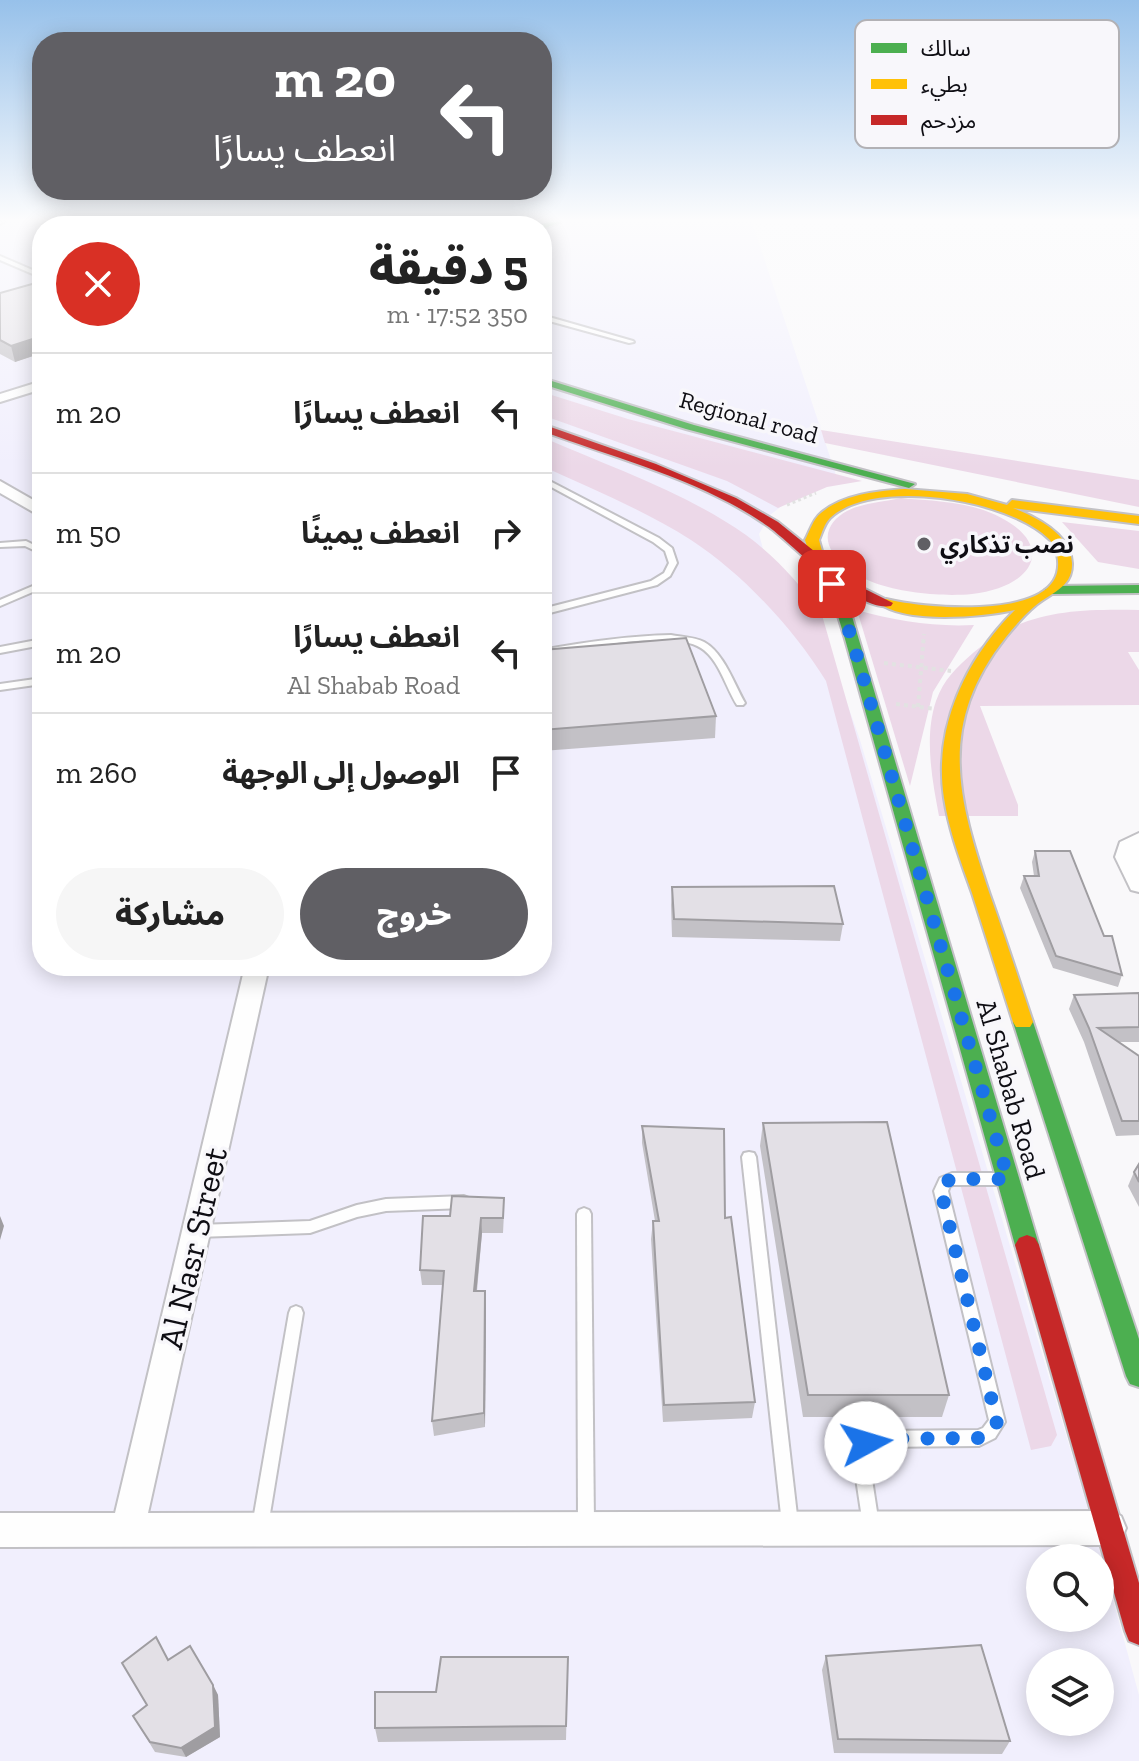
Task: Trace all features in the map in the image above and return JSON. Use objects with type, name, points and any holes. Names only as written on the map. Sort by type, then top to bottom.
[{"type":"main road","name":"Regional road","points":[[552,384],[690,427],[944,494]]},
{"type":"main road","points":[[552,431],[743,506],[859,591],[885,601],[926,610],[977,613],[1030,603],[1052,590],[1062,579],[1066,566],[1064,553],[1057,541],[1028,518],[985,501]]},
{"type":"main road","points":[[820,562],[812,541],[817,525],[831,512],[852,501],[880,495],[944,494],[1139,520]]},
{"type":"main road","name":"Al Shabab Road","points":[[820,562],[841,603],[858,659],[1139,1631]]},
{"type":"main road","points":[[1052,590],[1139,589]]},
{"type":"main road","name":"Al Shabab Road","points":[[1030,603],[995,637],[964,693],[954,728],[951,790],[969,858],[1139,1376]]},
{"type":"street","points":[[0,398],[32,388]]},
{"type":"street","points":[[0,486],[32,506]]},
{"type":"street","points":[[1139,840],[1128,847],[1126,857],[1139,885]]},
{"type":"street","name":"Al Nasr Street","points":[[128,1530],[255,976]]},
{"type":"street","points":[[0,1530],[1109,1528]]},
{"type":"lane","points":[[552,320],[631,342]]},
{"type":"lane","points":[[552,484],[656,540],[669,550],[673,563],[667,574],[654,583],[552,609]]},
{"type":"lane","points":[[0,545],[32,540]]},
{"type":"lane","points":[[26,543],[32,546]]},
{"type":"lane","points":[[0,603],[32,589]]},
{"type":"lane","points":[[552,651],[606,642],[689,640],[707,649],[740,703]]},
{"type":"lane","points":[[0,650],[32,644]]},
{"type":"lane","points":[[0,687],[32,682]]},
{"type":"lane","points":[[749,1157],[790,1528]]},
{"type":"lane","points":[[872,1528],[860,1452],[866,1443],[876,1439],[979,1438],[989,1433],[997,1422],[941,1191],[945,1182],[952,1179],[1008,1179]]},
{"type":"lane","points":[[197,1231],[310,1227],[386,1205],[478,1201]]},
{"type":"lane","points":[[584,1214],[586,1529]]},
{"type":"lane","points":[[259,1530],[296,1313]]},
{"type":"path","points":[[918,707],[926,610]]},
{"type":"path","points":[[858,659],[956,671],[950,682]]},
{"type":"path","points":[[884,663],[888,677]]},
{"type":"path","points":[[893,691],[897,705]]},
{"type":"path","points":[[870,702],[938,709],[941,701]]},
{"type":"shaded area","points":[[0,304],[32,304],[32,976],[552,976],[552,304],[779,304],[837,478],[800,492],[770,515],[759,534],[763,549],[816,615],[860,740],[1098,1544],[1026,1544],[1026,1632],[1114,1632],[1114,1603],[1139,1695],[1139,1761],[0,1761]]},
{"type":"shaded area","points":[[552,395],[628,419],[862,481],[827,487],[778,508],[727,481],[552,419]]},
{"type":"shaded area","points":[[821,430],[1139,480],[1139,507],[825,443]]},
{"type":"shaded area","points":[[552,441],[647,481],[723,520],[778,562],[822,615],[1057,1435],[1051,1446],[1031,1450],[826,681],[766,603],[729,569],[691,540],[618,500],[552,470]]},
{"type":"shaded area","points":[[901,498],[958,504],[991,513],[1026,537],[1032,550],[1031,562],[1024,573],[994,590],[955,595],[892,588],[852,572],[838,560],[829,545],[831,525],[853,508]]},
{"type":"shaded area","points":[[1062,522],[1139,531],[1139,569],[1098,562]]},
{"type":"shaded area","points":[[857,610],[915,622],[974,625],[933,692],[910,786]]},
{"type":"shaded area","points":[[1093,610],[1139,610],[1139,652],[1128,652],[1139,670],[1139,705],[980,706],[1018,805],[1018,816],[939,816],[932,773],[930,729],[939,693],[956,669],[992,639],[1031,620]]},
{"type":"building","points":[[0,304],[32,304],[32,339],[11,346],[0,340]]},
{"type":"building","points":[[686,638],[716,716],[552,729],[552,649]]},
{"type":"building","points":[[1035,851],[1070,851],[1104,936],[1112,936],[1122,975],[1056,956],[1024,876],[1039,876]]},
{"type":"building","points":[[834,886],[843,924],[674,919],[672,887]]},
{"type":"building","points":[[1139,993],[1139,1027],[1098,1028],[1139,1056],[1139,1121],[1122,1121],[1074,995]]},
{"type":"building","points":[[887,1122],[949,1395],[808,1395],[763,1123]]},
{"type":"building","points":[[642,1126],[724,1129],[725,1218],[731,1217],[755,1402],[664,1405],[653,1221],[659,1221]]},
{"type":"building","points":[[1139,1164],[1139,1182],[1134,1172]]},
{"type":"building","points":[[452,1196],[504,1198],[503,1218],[481,1218],[474,1291],[485,1291],[484,1413],[432,1421],[444,1271],[420,1270],[423,1216],[450,1216]]},
{"type":"building","points":[[156,1637],[168,1660],[190,1646],[213,1685],[215,1727],[181,1748],[150,1742],[133,1716],[147,1705],[122,1663]]},
{"type":"building","points":[[981,1645],[1010,1741],[838,1739],[826,1656]]},
{"type":"building","points":[[441,1657],[568,1657],[566,1726],[375,1728],[375,1692],[436,1692]]},
{"type":"traffic: fast","points":[[552,384],[690,427],[909,484]]},
{"type":"traffic: fast","points":[[823,565],[841,603],[852,639],[1027,1245]]},
{"type":"traffic: fast","points":[[1052,590],[1139,589]]},
{"type":"traffic: fast","points":[[1023,1022],[1139,1376]]},
{"type":"traffic: slow","points":[[817,558],[812,540],[827,514],[849,502],[905,492],[967,498],[1022,516],[1056,539],[1066,561],[1063,578],[1052,590],[1034,600],[1013,606],[944,613],[886,603]]},
{"type":"traffic: slow","points":[[1012,504],[1139,520]]},
{"type":"traffic: slow","points":[[1023,1022],[960,832],[950,767],[952,740],[967,689],[994,643],[1030,603]]},
{"type":"traffic: jam","points":[[552,431],[679,477],[731,500],[774,525],[850,587],[886,603]]},
{"type":"traffic: jam","points":[[1027,1245],[1139,1631]]},
{"type":"place","name":"نصب تذكاري","points":[[924,544]]},
{"type":"route","points":[[832,584],[852,639],[1008,1179],[952,1179],[945,1182],[941,1191],[997,1422],[994,1428],[979,1438],[876,1439],[866,1443]]}]
